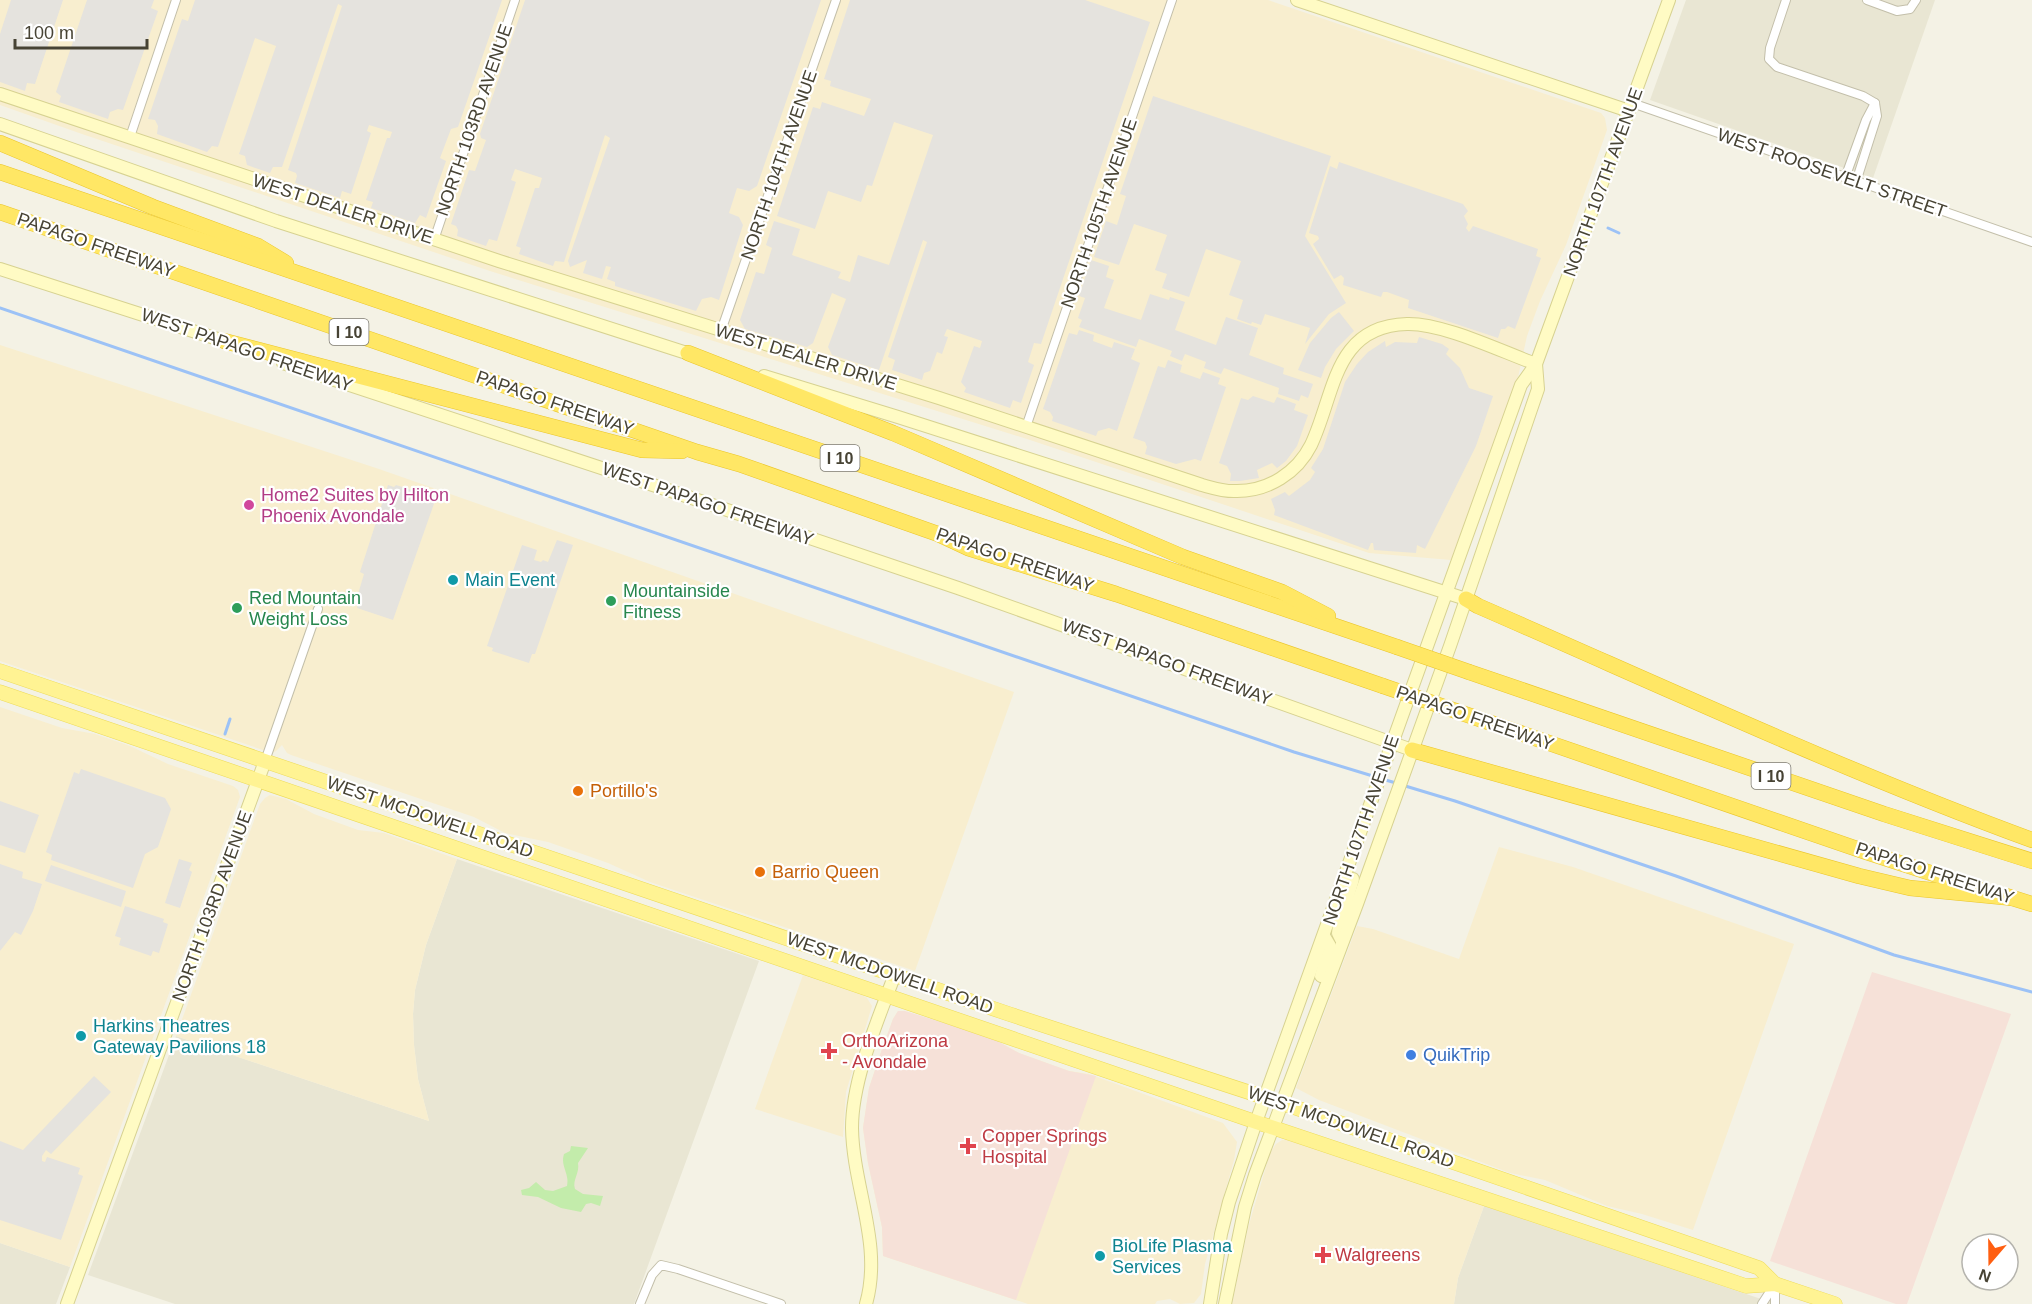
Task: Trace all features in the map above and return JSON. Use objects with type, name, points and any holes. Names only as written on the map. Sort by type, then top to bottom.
[{"type":"highway","points":[[0,142],[175,216],[258,246],[311,279]]},
{"type":"highway","name":"I 10","points":[[0,172],[1884,814],[2032,861]]},
{"type":"highway","name":"PAPAGO FREEWAY","points":[[0,212],[697,452],[739,464],[927,530],[968,548],[1116,594],[1914,868],[2032,904]]},
{"type":"highway","points":[[225,341],[642,450],[697,452]]},
{"type":"highway","points":[[688,353],[893,433],[1183,557],[1282,592],[1368,638]]},
{"type":"highway","points":[[1466,599],[1643,679],[1922,800],[2032,840]]},
{"type":"highway","points":[[1412,750],[1869,878],[1910,888],[2013,898]]},
{"type":"main road","name":"WEST ROOSEVELT STREET","points":[[1297,0],[1630,107]]},
{"type":"main road","name":"NORTH 107TH AVENUE","points":[[1210,1304],[1221,1234],[1229,1202],[1265,1097],[1521,384],[1536,364],[1669,0]]},
{"type":"main road","name":"WEST DEALER DRIVE","points":[[0,94],[434,240],[1226,491],[1248,490],[1274,483],[1294,468],[1310,446],[1333,380],[1345,357],[1354,344],[1381,328],[1409,324],[1432,327],[1536,364]]},
{"type":"main road","points":[[0,124],[276,221],[1466,599]]},
{"type":"main road","name":"WEST PAPAGO FREEWAY","points":[[0,269],[225,341],[284,364],[648,483],[958,588],[1412,750]]},
{"type":"main road","name":"NORTH 107TH AVENUE","points":[[1225,1304],[1245,1207],[1466,599],[1538,389],[1536,364]]},
{"type":"main road","name":"WEST MCDOWELL ROAD","points":[[0,671],[1009,1014],[1282,1102],[1759,1268],[1775,1284]]},
{"type":"main road","points":[[0,682],[71,707],[87,701]]},
{"type":"main road","name":"WEST MCDOWELL ROAD","points":[[0,692],[1257,1122],[1746,1286],[1775,1284],[1835,1304]]},
{"type":"main road","points":[[83,720],[88,715],[98,714],[140,729],[177,731]]},
{"type":"main road","name":"NORTH 103RD AVENUE","points":[[67,1304],[265,761]]},
{"type":"main road","points":[[1342,941],[1338,933],[1339,926],[1362,850],[1358,842]]},
{"type":"main road","points":[[1319,1001],[1318,983],[1330,945],[1324,936]]},
{"type":"main road","points":[[866,1304],[871,1282],[872,1252],[856,1166],[853,1117],[865,1060],[895,974]]},
{"type":"street","points":[[130,137],[176,0]]},
{"type":"street","name":"NORTH 103RD AVENUE","points":[[434,240],[515,0]]},
{"type":"street","name":"NORTH 104TH AVENUE","points":[[722,331],[836,0]]},
{"type":"street","name":"NORTH 105TH AVENUE","points":[[1026,427],[1172,0]]},
{"type":"street","points":[[1786,0],[1770,48],[1769,59],[1777,67],[1863,96],[1875,103]]},
{"type":"street","points":[[1867,0],[1897,11],[1910,9],[1916,0]]},
{"type":"street","points":[[1845,178],[1863,126],[1875,103]]},
{"type":"street","points":[[1856,182],[1877,116],[1875,103]]},
{"type":"street","name":"WEST ROOSEVELT STREET","points":[[1630,107],[2032,242]]},
{"type":"street","points":[[1863,126],[1873,130]]},
{"type":"street","name":"NORTH 103RD AVENUE","points":[[265,761],[318,609]]},
{"type":"street","points":[[640,1304],[652,1275],[662,1265],[781,1304]]},
{"type":"street","points":[[1762,1304],[1775,1284]]},
{"type":"street","points":[[1775,1284],[1775,1304]]},
{"type":"shaded area","points":[[0,0],[1268,0],[1601,113],[1605,118],[1607,130],[1566,245],[1540,301],[1527,336],[1517,382],[1451,560],[1369,553],[1030,440],[490,271],[0,105]]},
{"type":"shaded area","points":[[11,0],[63,0],[35,84],[27,83],[25,91],[0,82],[0,34]]},
{"type":"shaded area","points":[[87,0],[154,0],[151,8],[158,11],[123,110],[110,112],[108,119],[59,102],[61,96],[56,92]]},
{"type":"shaded area","points":[[195,0],[502,0],[458,127],[451,129],[440,158],[446,161],[426,218],[420,215],[415,223],[371,208],[373,202],[366,200],[387,138],[390,138],[392,132],[369,125],[367,131],[371,133],[351,194],[342,191],[340,198],[295,183],[296,173],[288,170],[342,6],[338,4],[282,167],[273,167],[270,173],[247,165],[245,156],[239,154],[276,46],[255,38],[218,147],[212,146],[207,152],[157,134],[158,126],[155,120],[148,119],[182,19],[188,21]]},
{"type":"shaded area","points":[[525,0],[821,0],[757,186],[749,191],[737,188],[729,213],[739,217],[743,225],[719,300],[711,297],[702,299],[696,311],[615,286],[615,282],[607,279],[611,267],[606,266],[602,279],[583,273],[587,260],[570,267],[568,261],[610,138],[605,135],[564,262],[555,261],[553,266],[519,254],[521,248],[516,246],[535,188],[539,188],[542,178],[515,169],[511,180],[516,182],[497,241],[489,239],[486,246],[457,236],[456,226],[451,224],[469,170],[475,171],[486,140],[481,138],[480,134]]},
{"type":"shaded area","points":[[850,0],[1085,0],[1150,22],[1041,344],[1034,343],[1028,362],[1034,365],[1021,403],[1013,400],[1010,408],[964,392],[966,388],[961,382],[974,346],[980,348],[982,341],[947,329],[944,336],[948,337],[942,354],[937,352],[930,371],[924,373],[922,380],[892,370],[895,360],[888,357],[927,242],[923,240],[879,370],[832,355],[828,347],[846,299],[832,293],[813,343],[807,347],[745,329],[740,320],[756,272],[764,274],[772,248],[766,245],[774,221],[800,229],[792,255],[841,272],[838,278],[850,282],[858,255],[889,265],[933,135],[894,122],[872,186],[867,185],[861,202],[828,191],[815,229],[777,216],[813,107],[820,109],[822,102],[864,116],[871,99],[830,86],[831,81],[824,79]]},
{"type":"shaded area","points":[[1686,0],[1935,0],[1873,178],[1650,100]]},
{"type":"shaded area","points":[[1153,96],[1331,156],[1305,236],[1346,303],[1329,314],[1305,344],[1310,328],[1265,314],[1261,325],[1237,319],[1243,300],[1229,295],[1241,261],[1206,249],[1189,297],[1162,288],[1167,274],[1155,270],[1167,235],[1134,224],[1119,265],[1094,257],[1106,221],[1117,225],[1126,196],[1120,194]]},
{"type":"shaded area","points":[[1339,162],[1463,204],[1468,211],[1464,216],[1469,232],[1473,226],[1538,249],[1536,256],[1541,258],[1515,329],[1508,326],[1501,329],[1498,338],[1408,308],[1409,300],[1387,292],[1383,292],[1381,297],[1343,285],[1344,278],[1341,275],[1334,279],[1313,244],[1319,239],[1318,236],[1309,233],[1330,166],[1337,169]]},
{"type":"shaded area","points":[[1091,260],[1109,266],[1106,277],[1114,280],[1104,308],[1141,320],[1150,294],[1169,300],[1170,297],[1185,302],[1175,330],[1216,345],[1226,317],[1258,328],[1249,355],[1284,368],[1283,374],[1313,384],[1308,398],[1301,395],[1299,401],[1278,394],[1279,388],[1224,368],[1221,374],[1204,368],[1206,362],[1185,354],[1182,361],[1170,356],[1172,351],[1139,339],[1136,347],[1079,327],[1082,320],[1078,318],[1085,298],[1079,296]]},
{"type":"shaded area","points":[[1339,312],[1354,331],[1336,349],[1321,378],[1298,370],[1310,343]]},
{"type":"shaded area","points":[[1079,330],[1094,335],[1093,341],[1112,348],[1114,342],[1135,349],[1131,359],[1140,363],[1117,431],[1109,428],[1098,431],[1096,436],[1052,421],[1053,417],[1050,412],[1043,409],[1069,333],[1077,335]]},
{"type":"shaded area","points":[[1419,337],[1442,344],[1449,349],[1446,354],[1460,368],[1469,388],[1493,396],[1476,446],[1425,549],[1417,545],[1416,553],[1374,550],[1373,543],[1371,543],[1368,550],[1274,515],[1275,510],[1271,499],[1285,492],[1289,496],[1310,480],[1315,472],[1311,468],[1323,449],[1345,382],[1357,364],[1368,352],[1385,341],[1386,347],[1395,342],[1417,343]]},
{"type":"shaded area","points":[[0,345],[379,469],[1014,692],[915,971],[650,882],[608,863],[548,842],[505,833],[474,817],[291,755],[282,745],[272,753],[0,661]]},
{"type":"shaded area","points":[[1168,360],[1182,365],[1180,372],[1200,379],[1203,372],[1220,378],[1218,384],[1226,387],[1201,461],[1195,459],[1176,464],[1145,454],[1147,447],[1145,442],[1133,438],[1158,366],[1165,368]]},
{"type":"shaded area","points":[[1253,396],[1274,403],[1277,397],[1296,404],[1294,410],[1308,415],[1297,446],[1286,461],[1277,468],[1272,463],[1257,470],[1259,478],[1230,481],[1231,474],[1227,466],[1219,463],[1241,398],[1248,400]]},
{"type":"shaded area","points":[[388,485],[394,487],[396,485],[436,498],[393,620],[357,608],[359,602],[356,601],[364,574],[360,572]]},
{"type":"shaded area","points":[[557,540],[573,545],[535,654],[532,654],[529,663],[492,651],[493,648],[487,646],[522,545],[537,550],[534,560],[548,562]]},
{"type":"shaded area","points":[[0,707],[62,728],[95,734],[130,746],[168,764],[233,786],[238,790],[240,797],[70,1267],[0,1243]]},
{"type":"shaded area","points":[[81,769],[165,798],[171,809],[158,847],[145,854],[133,888],[51,860],[52,855],[46,852],[74,772],[79,774]]},
{"type":"shaded area","points":[[270,795],[286,799],[314,814],[358,830],[384,833],[457,859],[426,945],[415,990],[414,1045],[418,1079],[429,1121],[176,1036],[260,804]]},
{"type":"shaded area","points":[[0,801],[39,815],[25,853],[0,845]]},
{"type":"shaded area","points":[[1499,847],[1573,867],[1794,944],[1693,1230],[1607,1206],[1545,1180],[1510,1173],[1319,1100],[1296,1088],[1357,926],[1373,929],[1459,959]]},
{"type":"shaded area","points":[[179,859],[192,863],[189,870],[192,872],[180,908],[165,903]]},
{"type":"shaded area","points":[[457,859],[759,961],[634,1304],[175,1304],[88,1275],[176,1036],[429,1121],[418,1079],[414,1045],[415,990],[426,945]]},
{"type":"shaded area","points":[[0,864],[23,872],[22,878],[42,884],[33,911],[21,935],[15,932],[0,951]]},
{"type":"shaded area","points":[[51,865],[126,891],[121,907],[45,881]]},
{"type":"shaded area","points":[[125,906],[164,919],[163,922],[168,924],[159,953],[153,951],[151,956],[119,945],[121,938],[115,936]]},
{"type":"shaded area","points":[[1872,972],[2011,1014],[1907,1304],[1896,1304],[1770,1261]]},
{"type":"shaded area","points":[[803,975],[862,995],[872,1006],[846,1092],[843,1137],[755,1109]]},
{"type":"shaded area","points":[[898,1011],[990,1037],[1019,1053],[1069,1071],[1089,1074],[1223,1123],[1237,1142],[1205,1264],[1201,1294],[1194,1303],[1180,1304],[1170,1299],[1157,1301],[1155,1304],[1028,1304],[883,1256],[882,1227],[863,1128],[869,1088],[893,1019]]},
{"type":"shaded area","name":"Copper Springs Hospital","points":[[898,1011],[905,1011],[990,1037],[1019,1053],[1069,1071],[1096,1076],[1016,1300],[883,1256],[882,1227],[863,1128],[869,1088],[893,1019]]},
{"type":"shaded area","points":[[94,1076],[111,1092],[51,1154],[46,1150],[42,1156],[42,1161],[45,1162],[47,1157],[80,1168],[78,1174],[83,1176],[61,1240],[0,1220],[0,1141],[23,1150]]},
{"type":"shaded area","points":[[1282,1140],[1484,1206],[1458,1278],[1454,1304],[1232,1304],[1248,1228],[1270,1153]]},
{"type":"shaded area","points":[[1484,1206],[1776,1304],[1454,1304],[1458,1278]]},
{"type":"shaded area","points":[[0,1243],[70,1267],[56,1304],[0,1304]]},
{"type":"green space","points":[[571,1146],[588,1148],[578,1163],[575,1189],[583,1194],[603,1196],[600,1206],[586,1204],[581,1212],[561,1208],[538,1197],[522,1195],[521,1190],[529,1188],[536,1182],[545,1190],[553,1191],[567,1186],[563,1158],[564,1154],[570,1151]]},
{"type":"waterway","points":[[1608,228],[1619,233]]},
{"type":"waterway","points":[[0,308],[1294,752],[1376,777]]},
{"type":"waterway","points":[[225,734],[230,719]]},
{"type":"waterway","points":[[1382,779],[1396,783]]},
{"type":"waterway","points":[[1402,785],[1676,876],[1894,955],[2032,992]]},
{"type":"place","name":"Home2 Suites by Hilton Phoenix Avondale","points":[[249,505]]},
{"type":"place","name":"Main Event","points":[[453,580]]},
{"type":"place","name":"Mountainside Fitness","points":[[611,601]]},
{"type":"place","name":"Red Mountain Weight Loss","points":[[237,608]]},
{"type":"place","name":"Portillo's","points":[[578,791]]},
{"type":"place","name":"Barrio Queen","points":[[760,872]]},
{"type":"place","name":"Harkins Theatres Gateway Pavilions 18","points":[[81,1036]]},
{"type":"place","name":"OrthoArizona - Avondale","points":[[829,1051]]},
{"type":"place","name":"QuikTrip","points":[[1411,1055]]},
{"type":"place","name":"Copper Springs Hospital","points":[[968,1146]]},
{"type":"place","name":"Walgreens","points":[[1323,1255]]},
{"type":"place","name":"BioLife Plasma Services","points":[[1100,1256]]}]
